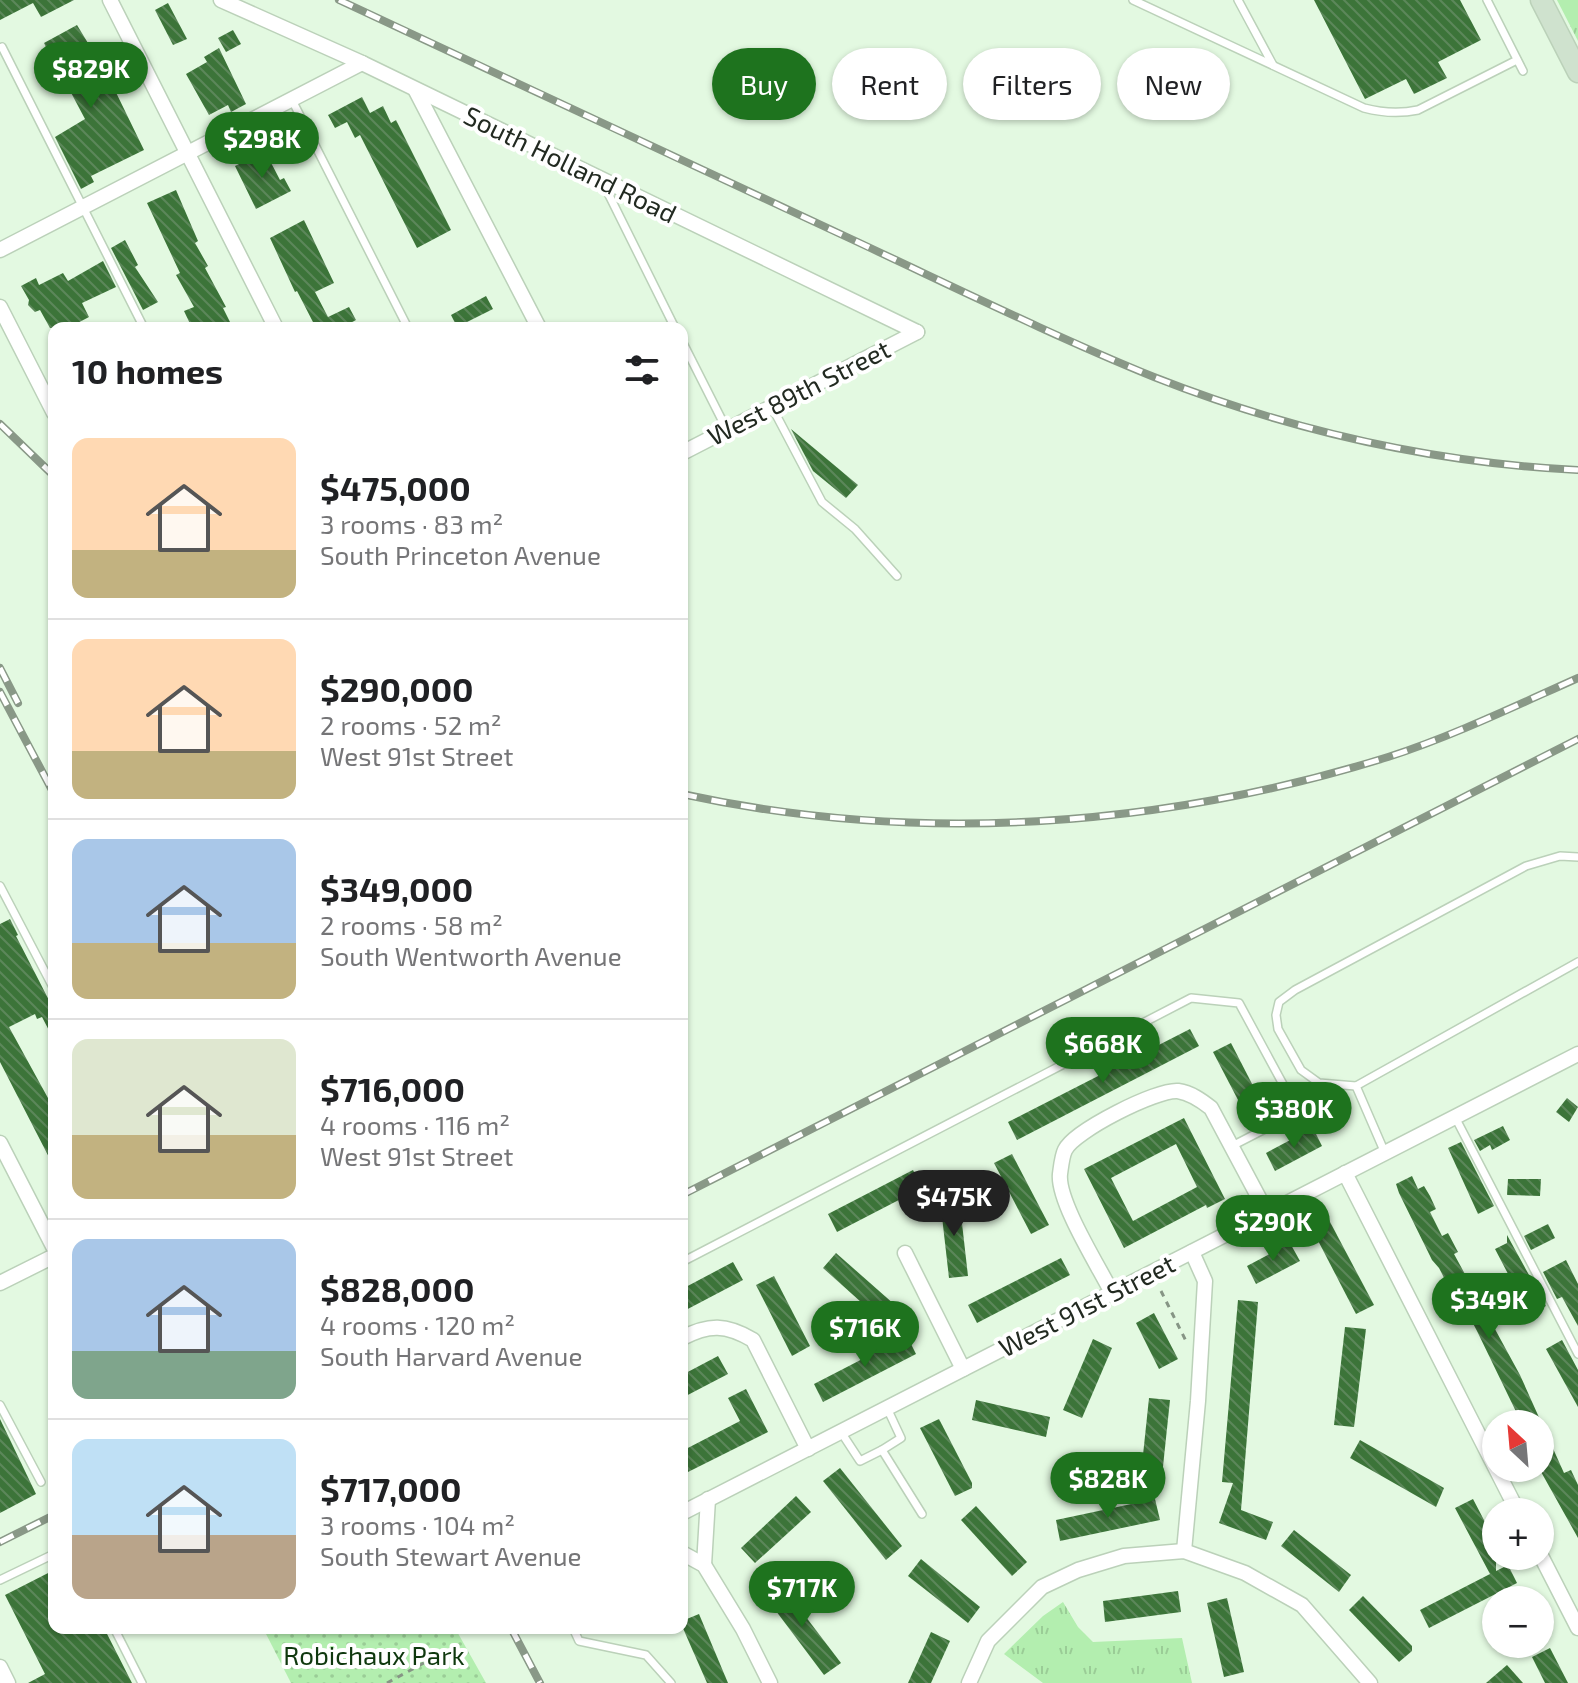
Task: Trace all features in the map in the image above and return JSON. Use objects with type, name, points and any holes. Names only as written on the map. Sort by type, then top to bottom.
[{"type":"main road","points":[[1541,0],[1578,72]]},
{"type":"street","points":[[110,0],[273,322]]},
{"type":"street","name":"South Holland Road","points":[[221,0],[362,63],[917,332]]},
{"type":"street","points":[[0,250],[362,63]]},
{"type":"street","points":[[416,91],[536,322]]},
{"type":"street","points":[[0,307],[48,401]]},
{"type":"street","name":"West 89th Street","points":[[688,450],[917,332]]},
{"type":"street","name":"West 91st Street","points":[[688,1510],[1578,1054]]},
{"type":"street","points":[[1112,1293],[1063,1196],[1059,1177],[1065,1149],[1082,1132],[1159,1093],[1178,1091],[1197,1097],[1211,1108],[1267,1213]]},
{"type":"street","points":[[0,1143],[48,1236]]},
{"type":"street","points":[[1345,1173],[1511,1498]]},
{"type":"street","points":[[1184,1551],[1205,1281],[1192,1252]]},
{"type":"street","points":[[905,1253],[963,1369]]},
{"type":"street","points":[[0,1283],[48,1259]]},
{"type":"street","points":[[688,1335],[702,1328],[719,1328],[738,1332],[753,1340],[808,1449]]},
{"type":"street","points":[[704,1565],[708,1499]]},
{"type":"street","points":[[969,1683],[988,1641],[1042,1587],[1078,1570],[1124,1556],[1184,1551],[1245,1573],[1302,1605],[1370,1683]]},
{"type":"street","points":[[688,1556],[704,1565],[749,1639],[770,1683]]},
{"type":"street","points":[[1548,1570],[1578,1628]]},
{"type":"street","points":[[1562,1598],[1578,1590]]},
{"type":"street","points":[[0,1667],[8,1683]]},
{"type":"lane","points":[[1133,0],[1364,108],[1402,113],[1431,105],[1517,60]]},
{"type":"lane","points":[[1238,0],[1273,65]]},
{"type":"lane","points":[[1487,0],[1523,71]]},
{"type":"lane","points":[[2,47],[141,322]]},
{"type":"lane","points":[[292,100],[405,322]]},
{"type":"lane","points":[[601,180],[672,322]]},
{"type":"lane","points":[[688,353],[727,430]]},
{"type":"lane","points":[[772,407],[822,502],[855,529],[897,576]]},
{"type":"lane","points":[[1578,857],[1560,856],[1526,866],[1295,990],[1279,1002],[1278,1029],[1301,1070],[1319,1083],[1356,1086],[1578,962]]},
{"type":"lane","points":[[0,886],[48,978]]},
{"type":"lane","points":[[688,1259],[1191,998],[1239,1003],[1298,1112],[1232,1146]]},
{"type":"lane","points":[[1356,1086],[1385,1153]]},
{"type":"lane","points":[[1455,1117],[1578,1354]]},
{"type":"lane","points":[[0,1405],[41,1482]]},
{"type":"lane","points":[[841,1432],[860,1461],[882,1450],[901,1438],[887,1408]]},
{"type":"lane","points":[[882,1450],[922,1514]]},
{"type":"lane","points":[[0,1580],[48,1557]]},
{"type":"lane","points":[[117,1634],[142,1683]]},
{"type":"lane","points":[[576,1634],[579,1641],[646,1655],[671,1683]]},
{"type":"path","points":[[1161,1291],[1191,1351]]},
{"type":"path","points":[[387,1683],[440,1654]]},
{"type":"green space","points":[[1557,0],[1578,0],[1578,41]]},
{"type":"green space","points":[[1063,1602],[1078,1627],[1093,1642],[1182,1638],[1192,1683],[1043,1683],[1004,1654],[1043,1616]]},
{"type":"green space","name":"Robichaux Park","points":[[266,1634],[458,1634],[486,1683],[291,1683]]},
{"type":"building","points":[[0,0],[74,0],[41,17],[33,3],[0,20]]},
{"type":"building","points":[[1314,0],[1460,0],[1481,40],[1438,62],[1447,78],[1414,94],[1406,79],[1365,99]]},
{"type":"building","points":[[168,3],[187,39],[173,45],[155,10]]},
{"type":"building","points":[[77,25],[108,76],[144,150],[91,176],[94,182],[81,189],[55,137],[85,119],[68,87],[62,90],[56,78],[60,75],[44,43]]},
{"type":"building","points":[[233,30],[241,44],[226,52],[218,38]]},
{"type":"building","points":[[219,48],[246,104],[231,112],[228,105],[209,115],[186,74],[207,62],[204,57]]},
{"type":"building","points":[[362,97],[370,113],[383,106],[391,123],[396,120],[451,230],[417,248],[360,135],[355,138],[347,122],[335,128],[328,115]]},
{"type":"building","points":[[265,151],[280,180],[284,178],[291,191],[256,209],[235,166]]},
{"type":"building","points":[[176,190],[198,241],[195,243],[208,266],[205,268],[226,307],[223,308],[230,322],[189,322],[184,311],[194,307],[176,275],[180,273],[147,203]]},
{"type":"building","points":[[304,220],[334,283],[315,292],[328,317],[349,307],[356,320],[313,322],[270,238]]},
{"type":"building","points":[[125,240],[138,265],[135,267],[158,302],[143,310],[111,248]]},
{"type":"building","points":[[103,261],[116,287],[82,303],[89,317],[79,322],[48,324],[40,310],[35,312],[28,305],[29,300],[21,286],[36,278],[39,285],[63,273],[68,281]]},
{"type":"building","points":[[486,296],[493,309],[467,322],[454,322],[451,315]]},
{"type":"building","points":[[791,429],[858,485],[846,498],[813,471]]},
{"type":"building","points":[[10,919],[48,998],[48,1028],[42,1017],[37,1019],[35,1014],[9,1027],[48,1098],[48,1155],[0,1062],[0,924]]},
{"type":"building","points":[[1190,1029],[1199,1046],[1017,1140],[1008,1122]]},
{"type":"building","points":[[1231,1043],[1267,1113],[1249,1121],[1213,1052]]},
{"type":"building","points":[[1567,1098],[1578,1107],[1569,1122],[1556,1112]]},
{"type":"building","points":[[1184,1118],[1225,1199],[1207,1208],[1206,1205],[1124,1248],[1084,1169]],"holes":[[[1176,1144],[1197,1187],[1133,1221],[1111,1178]]]},
{"type":"building","points":[[1503,1126],[1510,1140],[1492,1150],[1490,1145],[1480,1151],[1474,1140]]},
{"type":"building","points":[[1313,1128],[1322,1146],[1275,1171],[1266,1153]]},
{"type":"building","points":[[1461,1142],[1494,1206],[1478,1214],[1448,1148]]},
{"type":"building","points":[[1012,1154],[1049,1225],[1031,1234],[994,1163]]},
{"type":"building","points":[[913,1170],[922,1188],[837,1232],[828,1214]]},
{"type":"building","points":[[1412,1176],[1418,1189],[1424,1186],[1436,1209],[1430,1212],[1442,1236],[1448,1233],[1458,1252],[1454,1254],[1536,1410],[1515,1410],[1467,1312],[1459,1307],[1432,1260],[1396,1184]]},
{"type":"building","points":[[1508,1179],[1541,1179],[1540,1196],[1507,1195]]},
{"type":"building","points":[[959,1197],[968,1276],[949,1278],[940,1199]]},
{"type":"building","points":[[1329,1220],[1374,1305],[1356,1314],[1312,1229]]},
{"type":"building","points":[[1548,1224],[1555,1238],[1531,1250],[1524,1236]]},
{"type":"building","points":[[1507,1235],[1546,1306],[1529,1314],[1495,1249],[1507,1243]]},
{"type":"building","points":[[1290,1243],[1300,1261],[1256,1284],[1247,1266]]},
{"type":"building","points":[[836,1253],[895,1305],[881,1320],[823,1268]]},
{"type":"building","points":[[1061,1258],[1070,1275],[977,1323],[968,1305]]},
{"type":"building","points":[[1566,1260],[1578,1284],[1578,1326],[1562,1297],[1557,1299],[1543,1272]]},
{"type":"building","points":[[733,1262],[743,1280],[688,1309],[688,1286]]},
{"type":"building","points":[[774,1276],[810,1346],[792,1356],[756,1285]]},
{"type":"building","points":[[1238,1300],[1258,1302],[1241,1510],[1273,1522],[1266,1540],[1219,1523],[1233,1483],[1222,1482]]},
{"type":"building","points":[[1154,1313],[1178,1359],[1159,1369],[1136,1323]]},
{"type":"building","points":[[1345,1327],[1366,1329],[1354,1427],[1334,1425]]},
{"type":"building","points":[[907,1336],[916,1354],[823,1402],[814,1384]]},
{"type":"building","points":[[1093,1339],[1112,1348],[1082,1418],[1063,1410]]},
{"type":"building","points":[[1562,1340],[1578,1370],[1578,1407],[1546,1349]]},
{"type":"building","points":[[718,1356],[728,1374],[688,1395],[688,1372]]},
{"type":"building","points":[[746,1389],[768,1432],[688,1472],[688,1448],[740,1421],[728,1398]]},
{"type":"building","points":[[1149,1398],[1170,1400],[1162,1476],[1141,1474]]},
{"type":"building","points":[[976,1400],[1050,1417],[1046,1437],[972,1420]]},
{"type":"building","points":[[0,1419],[36,1494],[0,1513]]},
{"type":"building","points":[[939,1419],[972,1483],[972,1488],[955,1496],[920,1428]]},
{"type":"building","points":[[1360,1440],[1444,1488],[1436,1507],[1350,1458]]},
{"type":"building","points":[[1554,1451],[1564,1473],[1571,1470],[1578,1485],[1578,1538],[1547,1482],[1554,1482]]},
{"type":"building","points":[[840,1468],[902,1546],[886,1560],[823,1481]]},
{"type":"building","points":[[796,1496],[811,1512],[755,1563],[741,1548]]},
{"type":"building","points":[[1155,1499],[1160,1520],[1060,1541],[1056,1520]]},
{"type":"building","points":[[1473,1499],[1482,1516],[1482,1559],[1455,1508]]},
{"type":"building","points":[[976,1506],[1027,1562],[1012,1576],[961,1520]]},
{"type":"building","points":[[1294,1530],[1351,1575],[1339,1592],[1281,1546]]},
{"type":"building","points":[[921,1559],[980,1607],[968,1623],[908,1576]]},
{"type":"building","points":[[1488,1570],[1510,1570],[1517,1583],[1511,1586],[1482,1586],[1482,1601],[1429,1628],[1420,1610],[1490,1574]]},
{"type":"building","points":[[48,1573],[48,1634],[107,1634],[132,1683],[28,1683],[45,1674],[5,1595]]},
{"type":"building","points":[[780,1583],[841,1663],[824,1675],[764,1595]]},
{"type":"building","points":[[1178,1591],[1181,1612],[1105,1622],[1103,1601]]},
{"type":"building","points":[[1363,1596],[1412,1646],[1412,1651],[1399,1662],[1349,1610]]},
{"type":"building","points":[[1227,1598],[1244,1672],[1224,1677],[1207,1603]]},
{"type":"building","points":[[699,1614],[728,1683],[707,1683],[686,1634],[688,1634],[688,1619]]},
{"type":"building","points":[[931,1632],[950,1641],[931,1683],[908,1683]]},
{"type":"building","points":[[1554,1656],[1568,1683],[1545,1683],[1532,1658]]},
{"type":"building","points":[[1507,1665],[1523,1683],[1486,1683]]},
{"type":"railway","points":[[339,0],[1001,309],[1154,377],[1257,413],[1362,441],[1470,460],[1578,470]]},
{"type":"railway","points":[[0,424],[48,470]]},
{"type":"railway","points":[[0,668],[18,703]]},
{"type":"railway","points":[[688,795],[770,810],[859,820],[948,823],[1037,821],[1126,813],[1214,800],[1302,781],[1388,757],[1460,730],[1578,678]]},
{"type":"railway","points":[[0,692],[48,783]]},
{"type":"railway","points":[[688,1192],[1578,739]]},
{"type":"railway","points":[[0,1542],[48,1518]]},
{"type":"railway","points":[[514,1634],[540,1683]]}]
